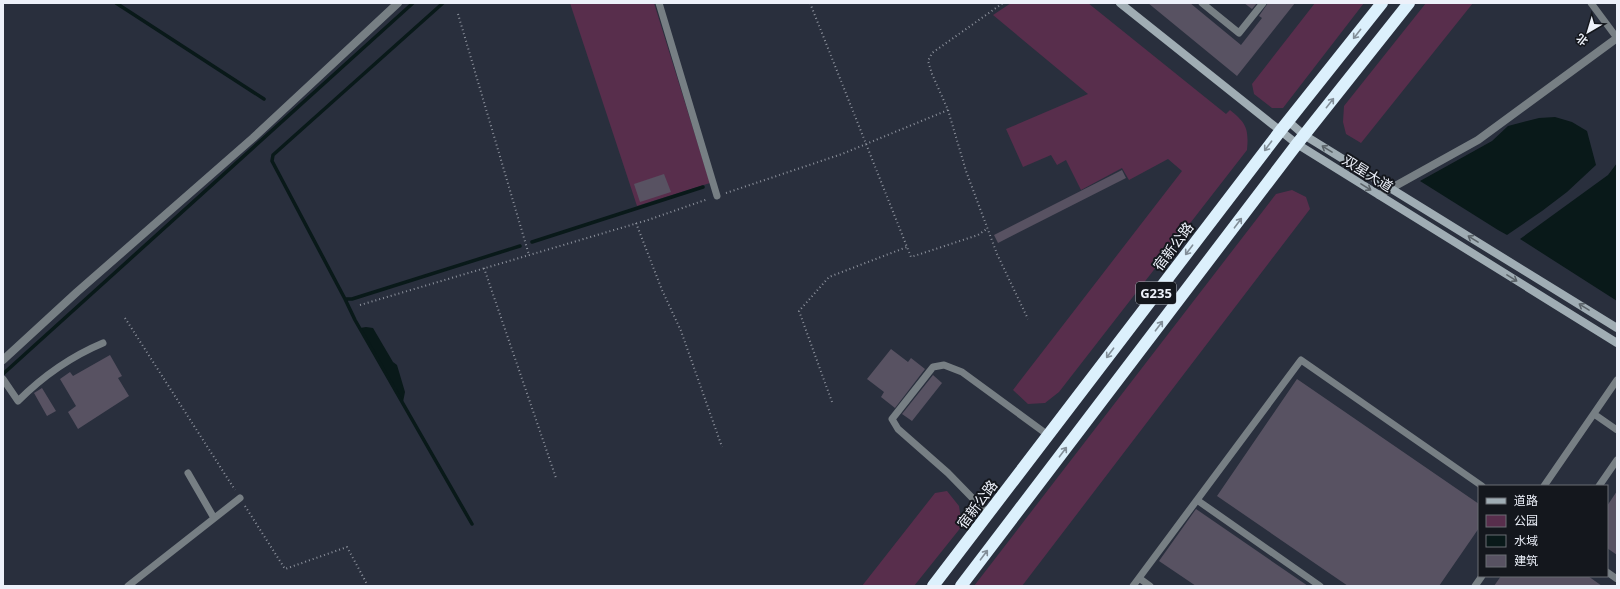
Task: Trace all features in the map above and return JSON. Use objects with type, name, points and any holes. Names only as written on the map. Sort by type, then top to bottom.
[{"type":"highway","name":"宿新公路","points":[[933,586],[1284,126],[1382,3]]},
{"type":"highway","name":"G235","points":[[961,586],[1301,140],[1409,3]]},
{"type":"street","points":[[3,360],[77,292],[253,138],[398,3]]},
{"type":"street","name":"双星大道","points":[[1120,3],[1301,140],[1379,195],[1617,342]]},
{"type":"street","points":[[1379,195],[1478,140],[1617,38]]},
{"type":"street","name":"双星大道","points":[[1301,140],[1391,189],[1617,328]]},
{"type":"lane","points":[[659,3],[717,196]]},
{"type":"lane","points":[[1202,3],[1239,33],[1263,3]]},
{"type":"lane","points":[[1591,3],[1617,38]]},
{"type":"lane","points":[[4,380],[18,401],[39,381],[86,350],[103,343]]},
{"type":"lane","points":[[1133,586],[1301,360],[1481,485]]},
{"type":"lane","points":[[988,514],[948,473],[898,429],[892,419],[933,367],[944,365],[962,372],[1048,435]]},
{"type":"lane","points":[[1545,485],[1617,380]]},
{"type":"lane","points":[[1594,414],[1617,430]]},
{"type":"lane","points":[[1600,485],[1617,460]]},
{"type":"lane","points":[[188,473],[214,518]]},
{"type":"lane","points":[[128,586],[240,498]]},
{"type":"lane","points":[[1197,500],[1320,586]]},
{"type":"lane","points":[[1608,573],[1617,579]]},
{"type":"lane","points":[[1475,586],[1481,577]]},
{"type":"lane","points":[[1139,578],[1150,586]]},
{"type":"path","points":[[810,3],[911,257],[978,235],[988,228]]},
{"type":"path","points":[[458,14],[529,255]]},
{"type":"path","points":[[948,110],[966,171],[997,254],[1028,319]]},
{"type":"path","points":[[636,223],[662,290],[681,332],[722,447]]},
{"type":"path","points":[[832,402],[799,311],[829,277],[907,247]]},
{"type":"path","points":[[484,268],[556,478]]},
{"type":"path","points":[[125,318],[286,569],[347,547],[368,586]]},
{"type":"green space","points":[[570,3],[654,3],[710,183],[637,206]]},
{"type":"green space","points":[[1011,3],[1088,3],[1226,114],[1230,110],[1240,119],[1247,131],[1247,150],[1059,392],[1045,403],[1028,404],[1013,390],[1182,171],[1168,159],[1129,180],[1122,168],[1081,190],[1066,160],[1057,165],[1051,155],[1023,167],[1006,129],[1088,94],[993,15]]},
{"type":"green space","points":[[1315,3],[1364,3],[1283,108],[1272,108],[1254,94],[1252,84]]},
{"type":"green space","points":[[1426,3],[1473,3],[1361,143],[1346,134],[1343,122],[1344,106]]},
{"type":"green space","points":[[1292,190],[1306,197],[1310,209],[1022,586],[974,586],[1276,194]]},
{"type":"green space","points":[[947,491],[959,506],[962,526],[914,586],[862,586],[935,493]]},
{"type":"water","points":[[1555,117],[1572,122],[1587,131],[1596,165],[1567,192],[1507,235],[1420,181],[1492,141],[1508,126],[1539,118]]},
{"type":"water","points":[[1617,163],[1617,301],[1520,239],[1608,175]]},
{"type":"water","points":[[360,328],[373,328],[393,362],[397,365],[405,392],[403,402]]},
{"type":"building","points":[[1148,3],[1190,3],[1241,45],[1262,18],[1259,16],[1268,3],[1295,3],[1237,76]]},
{"type":"building","points":[[1244,3],[1257,3],[1252,9]]},
{"type":"building","points":[[1122,170],[1126,178],[998,243],[994,235]]},
{"type":"building","points":[[664,174],[671,192],[640,202],[634,184]]},
{"type":"building","points":[[891,349],[908,362],[911,358],[925,369],[895,408],[881,397],[884,392],[867,379]]},
{"type":"building","points":[[110,355],[122,376],[118,378],[129,396],[78,429],[68,412],[76,406],[60,379],[70,372],[73,376]]},
{"type":"building","points":[[933,375],[942,383],[912,421],[902,414]]},
{"type":"building","points":[[1297,379],[1478,503],[1478,529],[1439,586],[1348,586],[1217,496]]},
{"type":"building","points":[[42,388],[56,411],[47,416],[34,393]]},
{"type":"building","points":[[1617,491],[1617,555],[1608,549],[1608,504]]},
{"type":"building","points":[[1196,509],[1308,586],[1196,586],[1159,561]]},
{"type":"building","points":[[1500,577],[1589,577],[1602,586],[1494,586]]},
{"type":"waterway","points":[[116,3],[264,99]]},
{"type":"waterway","points":[[3,374],[413,3]]},
{"type":"waterway","points":[[443,3],[273,155],[272,161],[345,299],[352,299],[520,246]]},
{"type":"waterway","points":[[532,242],[703,187]]},
{"type":"waterway","points":[[345,299],[355,320],[472,524]]}]
